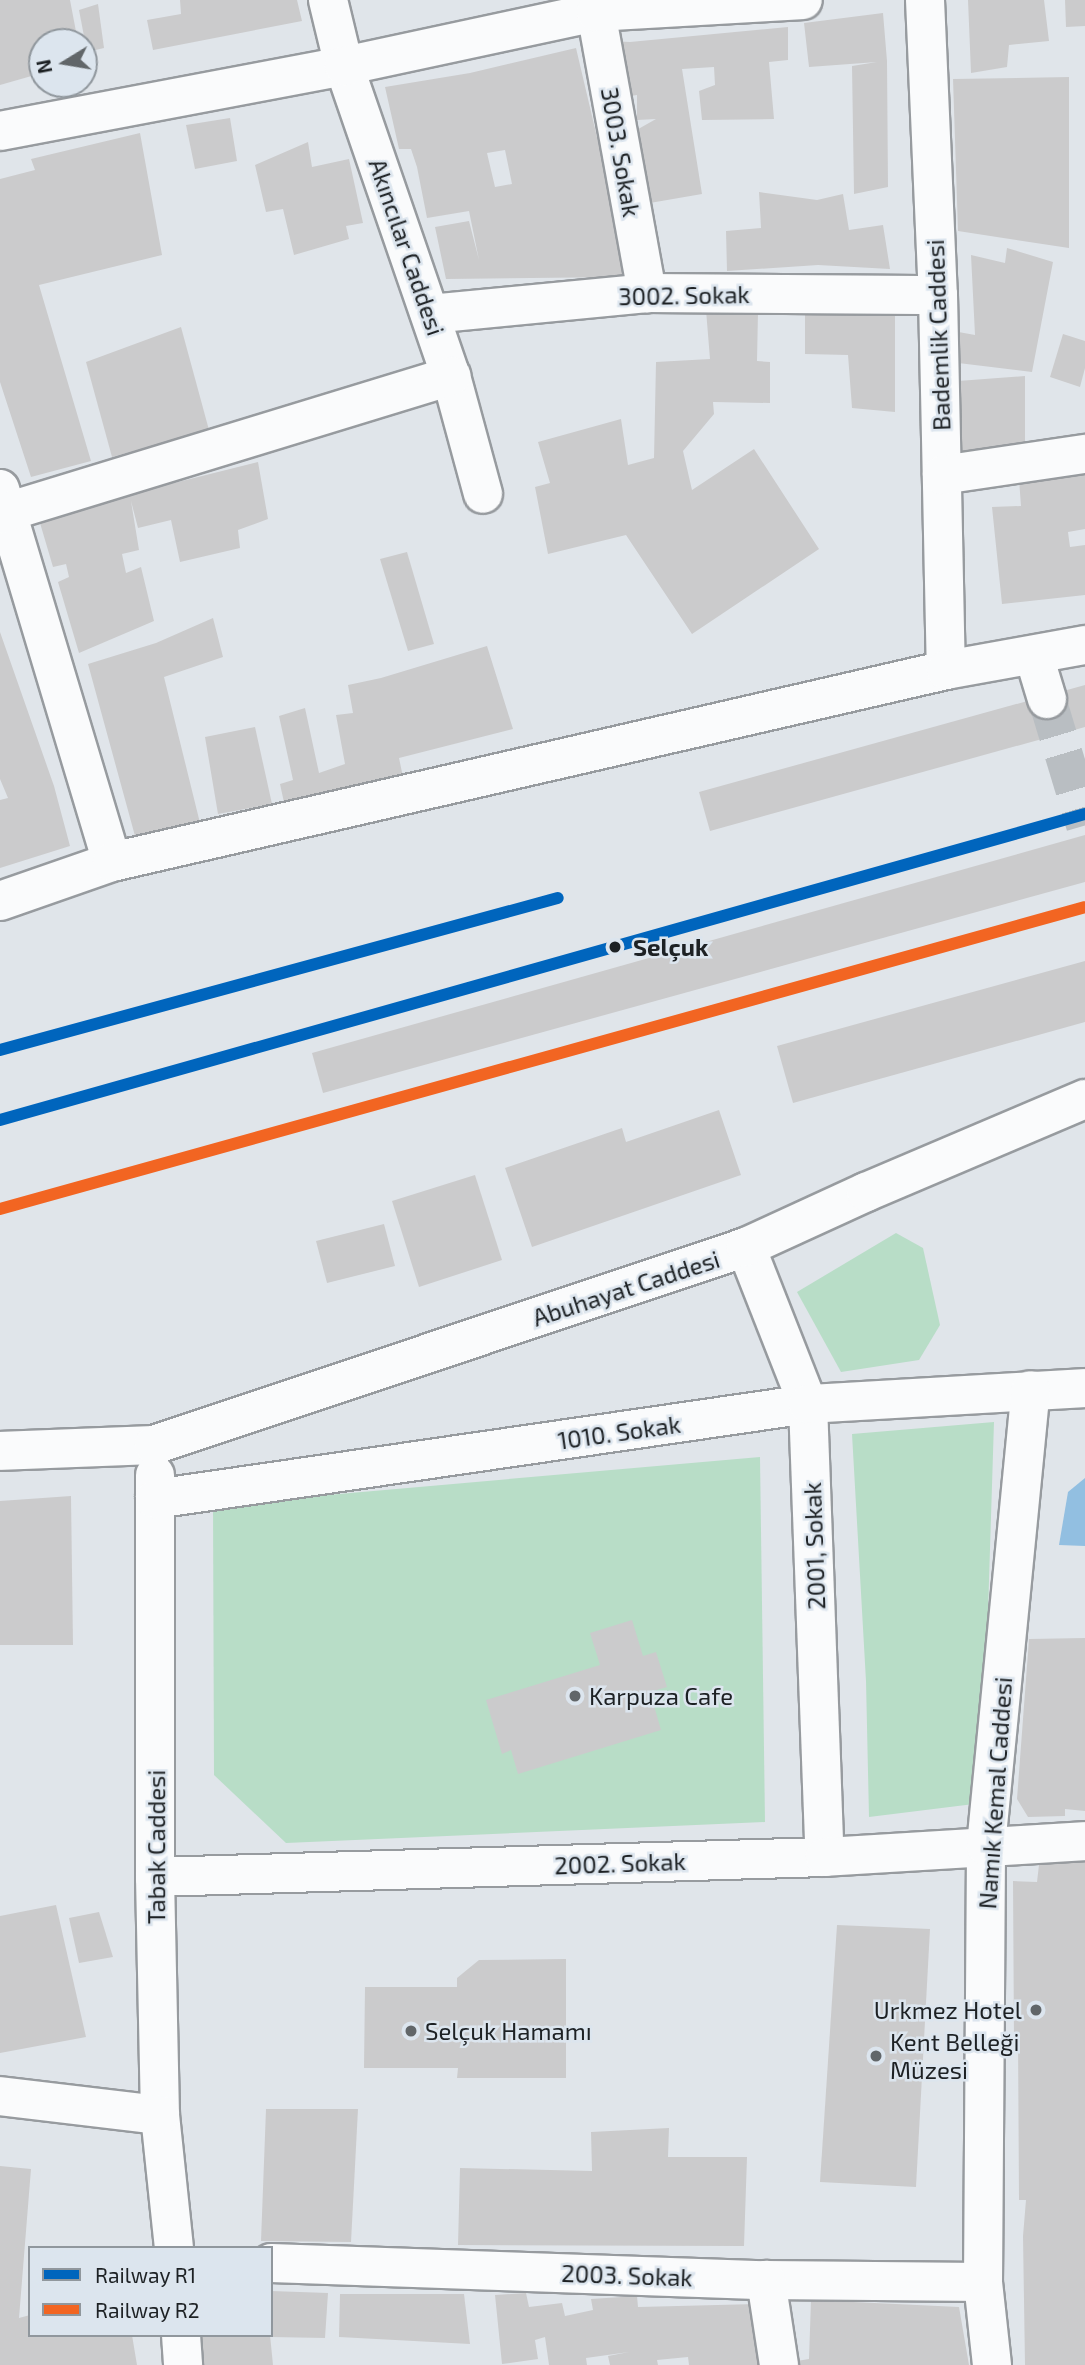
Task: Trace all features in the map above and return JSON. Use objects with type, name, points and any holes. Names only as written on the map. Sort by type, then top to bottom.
[{"type":"street","name":"Akıncılar Caddesi","points":[[328,0],[344,66],[451,376],[483,494]]},
{"type":"street","points":[[0,131],[344,66],[596,12],[803,0]]},
{"type":"street","name":"Bademlik Caddesi","points":[[925,0],[938,295],[946,670]]},
{"type":"street","name":"3003. Sokak","points":[[596,12],[647,293]]},
{"type":"street","name":"3002. Sokak","points":[[430,314],[647,293],[938,295]]},
{"type":"street","points":[[112,862],[3,505],[451,376]]},
{"type":"street","points":[[942,475],[1085,454]]},
{"type":"street","points":[[0,901],[112,862],[946,670],[1085,645]]},
{"type":"street","points":[[1034,656],[1047,699]]},
{"type":"street","name":"Abuhayat Caddesi","points":[[0,1451],[155,1445],[746,1247],[866,1192],[1085,1099]]},
{"type":"street","name":"2001, Sokak","points":[[746,1247],[808,1404],[825,1857]]},
{"type":"street","name":"1010. Sokak","points":[[155,1499],[808,1404],[1085,1388]]},
{"type":"street","name":"Namık Kemal Caddesi","points":[[992,2365],[983,2282],[986,1846],[1031,1390]]},
{"type":"street","name":"Tabak Caddesi","points":[[155,1445],[155,1877],[160,2115],[174,2246]]},
{"type":"street","name":"2002. Sokak","points":[[155,1877],[825,1857],[1085,1841]]},
{"type":"street","points":[[0,2096],[160,2115]]},
{"type":"street","name":"2003. Sokak","points":[[273,2263],[766,2280],[983,2282]]},
{"type":"street","points":[[766,2280],[779,2365]]},
{"type":"street","points":[[181,2337],[183,2365]]},
{"type":"green space","points":[[896,1233],[923,1248],[940,1325],[919,1360],[841,1372],[797,1292]]},
{"type":"green space","points":[[994,1422],[982,1803],[869,1817],[866,1681],[852,1434]]},
{"type":"green space","points":[[760,1457],[765,1822],[286,1843],[214,1775],[213,1505]]},
{"type":"water","points":[[1085,1478],[1085,1546],[1059,1545],[1068,1492]]},
{"type":"building","points":[[0,0],[70,0],[75,28],[28,28],[28,77],[0,85]]},
{"type":"building","points":[[180,0],[297,0],[302,21],[153,50],[147,20],[181,14]]},
{"type":"building","points":[[968,0],[1044,0],[1049,41],[1009,45],[1007,67],[971,73]]},
{"type":"building","points":[[1065,0],[1085,0],[1085,26],[1066,27]]},
{"type":"building","points":[[98,4],[104,48],[98,49],[98,28],[82,28],[79,10]]},
{"type":"building","points":[[883,13],[887,61],[888,187],[854,194],[852,66],[877,62],[809,67],[804,23]]},
{"type":"building","points":[[788,27],[788,60],[769,62],[774,119],[702,120],[699,91],[715,85],[714,67],[682,69],[702,194],[644,204],[633,132],[656,119],[637,120],[637,95],[624,97],[610,41],[630,42]]},
{"type":"building","points":[[576,48],[600,150],[623,277],[446,279],[435,227],[469,221],[479,260],[469,211],[427,218],[417,167],[411,149],[399,149],[385,87],[470,73]],"holes":[[[505,150],[512,184],[495,187],[487,153]]]},
{"type":"building","points":[[1069,77],[1069,248],[958,231],[953,79]]},
{"type":"building","points":[[230,118],[237,161],[195,169],[186,125]]},
{"type":"building","points":[[140,133],[162,255],[39,285],[91,461],[31,477],[0,382],[0,179],[35,170],[31,159]]},
{"type":"building","points":[[308,142],[312,167],[349,159],[363,223],[346,226],[349,239],[294,255],[283,209],[266,212],[255,165]]},
{"type":"building","points":[[759,192],[817,200],[843,194],[849,230],[883,225],[890,269],[818,265],[727,271],[726,231],[761,228]]},
{"type":"building","points":[[1007,248],[1053,262],[1032,372],[950,362],[953,331],[975,335],[971,255],[1005,263]]},
{"type":"building","points":[[706,310],[758,312],[757,361],[770,362],[770,403],[713,402],[714,414],[683,451],[692,490],[754,449],[819,549],[692,634],[626,535],[548,554],[535,487],[550,483],[538,442],[621,419],[628,465],[654,458],[656,362],[710,359]]},
{"type":"building","points":[[805,312],[895,313],[895,412],[852,408],[848,355],[805,354]]},
{"type":"building","points":[[181,327],[209,430],[112,457],[86,362]]},
{"type":"building","points":[[1063,334],[1085,341],[1085,368],[1080,387],[1050,377]]},
{"type":"building","points":[[1025,376],[1025,450],[958,462],[958,381]]},
{"type":"building","points":[[258,462],[268,519],[238,530],[240,548],[180,562],[171,520],[138,528],[131,501],[139,550],[122,554],[126,573],[141,567],[154,621],[79,653],[58,582],[69,577],[66,564],[53,567],[40,523],[130,494]]},
{"type":"building","points":[[1085,469],[1085,529],[1068,532],[1070,547],[1085,545],[1085,595],[1002,604],[992,507],[1021,506],[1019,479]]},
{"type":"building","points":[[407,552],[434,644],[408,651],[380,559]]},
{"type":"building","points":[[213,618],[223,657],[164,677],[200,823],[135,836],[88,664],[156,643]]},
{"type":"building","points":[[0,632],[54,786],[70,846],[0,868],[0,800],[8,798],[0,779]]},
{"type":"building","points":[[487,646],[513,729],[399,758],[403,777],[285,807],[280,784],[293,780],[279,716],[305,708],[319,773],[345,764],[336,715],[353,713],[348,685],[381,678]]},
{"type":"building","points":[[1085,685],[1085,727],[710,831],[699,792]]},
{"type":"building","points":[[255,727],[272,804],[218,814],[205,737]]},
{"type":"building","points":[[1085,835],[1085,882],[323,1093],[312,1053]]},
{"type":"building","points":[[1085,961],[1085,1022],[793,1103],[777,1046]]},
{"type":"building","points":[[719,1110],[741,1175],[532,1247],[505,1168],[622,1128],[626,1142]]},
{"type":"building","points":[[475,1175],[502,1260],[419,1287],[392,1201]]},
{"type":"building","points":[[384,1224],[395,1266],[327,1283],[316,1241]]},
{"type":"building","points":[[71,1496],[73,1645],[0,1645],[0,1501]]},
{"type":"building","name":"Karpuza Cafe","points":[[632,1620],[643,1656],[656,1652],[667,1687],[650,1692],[661,1730],[518,1774],[511,1750],[502,1754],[486,1700],[600,1665],[590,1633]]},
{"type":"building","points":[[1085,1638],[1085,1811],[1065,1809],[1065,1816],[1028,1817],[1017,1799],[1029,1639]]},
{"type":"building","points":[[1040,1856],[1085,1857],[1085,2365],[1025,2365],[1023,2236],[1026,2200],[1019,2200],[1013,1881],[1037,1882]]},
{"type":"building","points":[[56,1905],[86,2037],[0,2053],[0,1916]]},
{"type":"building","points":[[99,1912],[113,1957],[79,1963],[69,1918]]},
{"type":"building","name":"Kent Belleği Müzesi","points":[[837,1925],[930,1929],[916,2187],[820,2182]]},
{"type":"building","points":[[566,1959],[566,2078],[457,2078],[458,2068],[364,2068],[365,1987],[457,1987],[457,1978],[479,1960]]},
{"type":"building","points":[[266,2109],[358,2109],[351,2242],[261,2241]]},
{"type":"building","points":[[669,2128],[668,2157],[747,2157],[744,2246],[458,2245],[460,2168],[592,2171],[591,2132]]},
{"type":"building","points":[[0,2166],[31,2169],[19,2318],[28,2316],[28,2337],[132,2337],[137,2365],[0,2365]]},
{"type":"building","points":[[273,2291],[328,2293],[325,2338],[271,2337]]},
{"type":"building","points":[[526,2293],[529,2307],[562,2303],[565,2316],[593,2310],[591,2299],[637,2296],[638,2307],[757,2304],[765,2365],[689,2365],[688,2357],[657,2360],[658,2365],[610,2365],[608,2356],[629,2352],[586,2358],[587,2365],[549,2365],[545,2337],[535,2340],[538,2359],[502,2364],[495,2295]]},
{"type":"building","points":[[340,2294],[464,2294],[470,2344],[339,2337]]},
{"type":"building","points":[[811,2300],[959,2307],[969,2365],[798,2365],[797,2361],[809,2359]]},
{"type":"building","points":[[194,2337],[270,2337],[273,2365],[197,2365]]},
{"type":"tunnel","points":[[1047,699],[1085,825]]},
{"type":"railway","points":[[774,901],[1085,814]]},
{"type":"railway","points":[[797,988],[1085,907]]},
{"type":"rail line","name":"R1","points":[[0,1120],[1085,814]]},
{"type":"rail line","name":"R1","points":[[0,1050],[558,898]]},
{"type":"rail line","name":"R2","points":[[0,1209],[1085,907]]},
{"type":"place","name":"Selçuk","points":[[615,947]]},
{"type":"place","name":"Karpuza Cafe","points":[[575,1696]]},
{"type":"place","name":"Urkmez Hotel","points":[[1036,2010]]},
{"type":"place","name":"Selçuk Hamamı","points":[[411,2031]]},
{"type":"place","name":"Kent Belleği Müzesi","points":[[876,2056]]}]
